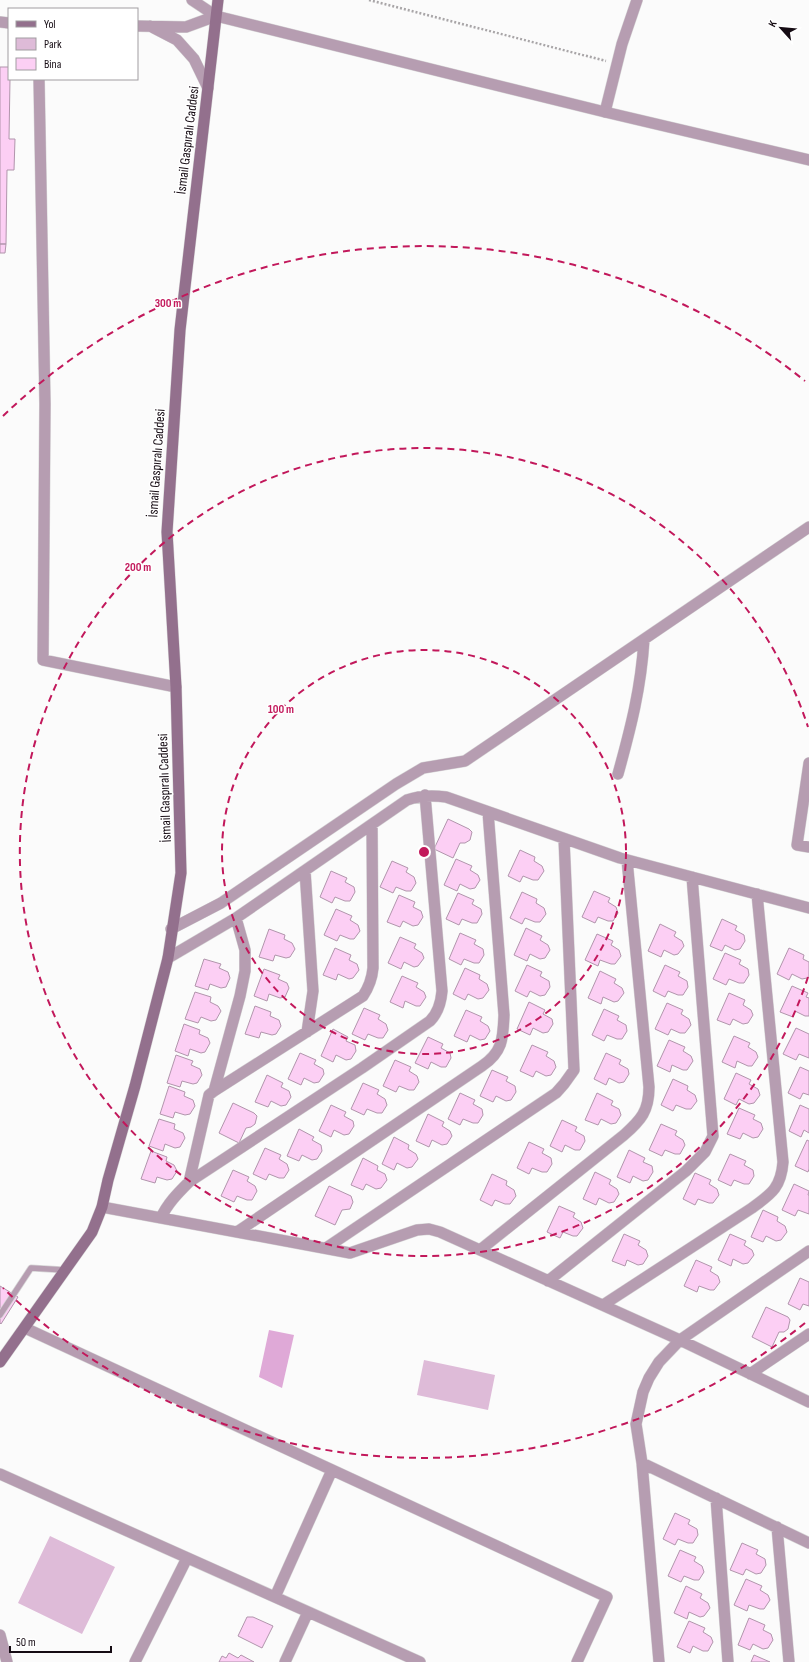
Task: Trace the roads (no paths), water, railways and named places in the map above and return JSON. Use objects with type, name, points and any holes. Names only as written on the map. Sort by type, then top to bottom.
[{"type":"main road","name":"İsmail Gaspıralı Caddesi","points":[[2,1355],[25,1328],[92,1232],[102,1207],[168,958],[171,930],[181,873],[176,687],[167,532],[180,330],[218,0]]},
{"type":"street","points":[[192,0],[216,16],[605,112],[809,160]]},
{"type":"street","points":[[605,112],[617,64],[637,0]]},
{"type":"street","points":[[138,26],[186,27],[216,16]]},
{"type":"street","points":[[150,26],[177,40],[194,59],[208,88]]},
{"type":"street","points":[[39,80],[45,404],[43,660],[176,687]]},
{"type":"street","points":[[171,930],[221,903],[396,784],[423,768],[465,761],[644,640],[724,583],[809,527]]},
{"type":"street","points":[[618,774],[635,711],[642,671],[644,640]]},
{"type":"street","points":[[809,763],[797,845],[809,847]]},
{"type":"street","points":[[161,1218],[164,1210],[171,1201],[189,1182],[362,1068],[430,1022],[435,1016],[441,1001],[442,991],[425,795]]},
{"type":"street","points":[[168,958],[236,918],[407,800],[425,795],[446,797],[627,860],[809,908]]},
{"type":"street","points":[[236,1232],[482,1066],[497,1054],[501,1045],[503,1034],[504,1014],[488,812]]},
{"type":"street","points":[[189,1182],[209,1095],[363,996],[372,978],[372,824]]},
{"type":"street","points":[[326,1248],[556,1093],[574,1070],[564,838]]},
{"type":"street","points":[[480,1250],[624,1135],[638,1122],[646,1109],[649,1087],[627,860]]},
{"type":"street","points":[[304,871],[313,983],[307,1032]]},
{"type":"street","points":[[548,1280],[686,1171],[705,1152],[713,1136],[692,877]]},
{"type":"street","points":[[603,1305],[762,1201],[776,1188],[780,1178],[782,1162],[757,894]]},
{"type":"street","points":[[214,1091],[240,996],[245,971],[245,950],[236,918]]},
{"type":"street","points":[[102,1207],[350,1253],[417,1230],[429,1229],[440,1232],[680,1340],[809,1402]]},
{"type":"street","points":[[659,1662],[642,1463],[636,1424],[642,1392],[659,1362],[680,1340],[809,1251]]},
{"type":"street","points":[[25,1328],[607,1597],[577,1662]]},
{"type":"street","points":[[750,1374],[809,1334]]},
{"type":"street","points":[[642,1463],[809,1543]]},
{"type":"street","points":[[275,1597],[332,1470]]},
{"type":"street","points":[[0,1474],[420,1662]]},
{"type":"street","points":[[716,1498],[728,1662]]},
{"type":"street","points":[[777,1527],[789,1662]]},
{"type":"street","points":[[135,1662],[187,1558]]},
{"type":"street","points":[[285,1662],[308,1612]]},
{"type":"street","points":[[0,1635],[7,1662]]},
{"type":"lane","points":[[0,1315],[31,1268],[65,1270]]}]
